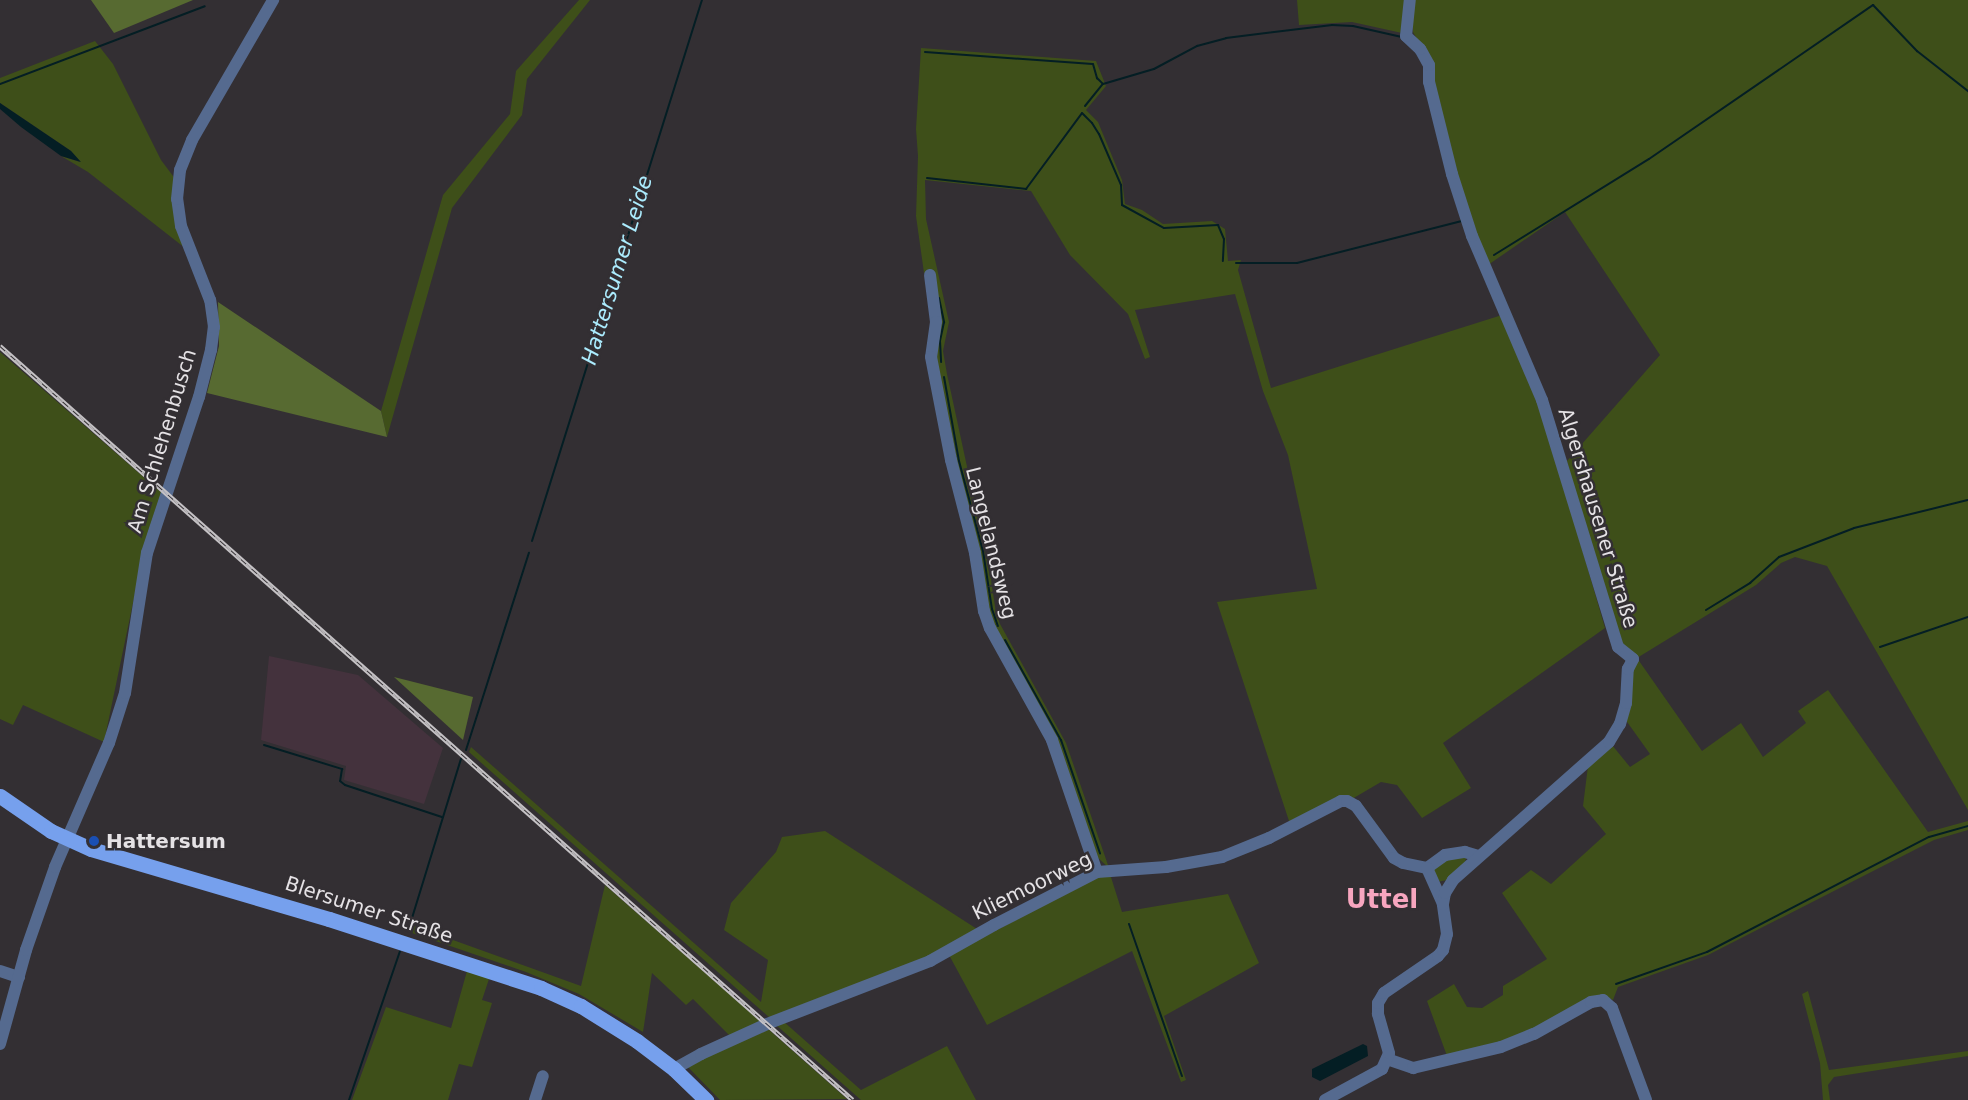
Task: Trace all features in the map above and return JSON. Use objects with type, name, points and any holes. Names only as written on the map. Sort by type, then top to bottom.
[{"type":"main road","name":"Blersumer Straße","points":[[0,796],[38,823],[106,854],[278,903],[526,982],[607,1022],[674,1070],[706,1100]]},
{"type":"street","name":"Am Schlehenbusch","points":[[0,1044],[34,926],[67,838],[109,743],[125,693],[147,553],[199,397],[212,350],[214,327],[210,300],[181,226],[177,199],[180,170],[192,140],[273,0]]},
{"type":"street","name":"Algershausener Straße","points":[[1410,0],[1406,36],[1420,50],[1429,65],[1429,82],[1472,236],[1542,400],[1618,647],[1633,659],[1628,669],[1626,703],[1620,724],[1609,742],[1453,880],[1443,904]]},
{"type":"street","name":"Langelandsweg","points":[[930,275],[936,322],[931,357],[951,460],[975,553],[984,611],[990,628],[1052,740],[1097,872]]},
{"type":"street","name":"Kliemoorweg","points":[[674,1070],[701,1054],[767,1024],[930,961],[993,925],[1097,872],[1166,867],[1222,857],[1294,826],[1329,806],[1347,801],[1356,806],[1394,858],[1403,863],[1427,868]]},
{"type":"street","points":[[1325,1100],[1377,1073],[1388,1059],[1388,1046],[1378,1014],[1378,1003],[1384,993],[1438,956],[1443,950],[1447,934],[1443,904],[1427,868],[1445,855],[1465,852],[1478,856]]},
{"type":"street","points":[[0,970],[19,977]]},
{"type":"street","points":[[1388,1059],[1413,1068],[1501,1047],[1534,1034],[1591,1002],[1603,1000],[1612,1008],[1646,1100]]},
{"type":"street","points":[[535,1100],[543,1076]]},
{"type":"shaded area","points":[[269,656],[358,675],[443,748],[424,804],[344,780],[346,766],[261,740]]},
{"type":"green space","points":[[91,0],[193,0],[114,33]]},
{"type":"green space","points":[[579,0],[590,0],[527,79],[522,115],[452,208],[387,437],[381,411],[443,195],[510,114],[516,71]]},
{"type":"green space","points":[[1297,0],[1407,0],[1402,33],[1352,22],[1299,25]]},
{"type":"green space","points":[[1415,0],[1968,0],[1968,810],[1827,566],[1795,557],[1781,563],[1756,585],[1637,658],[1702,751],[1741,723],[1763,757],[1806,723],[1798,711],[1828,690],[1928,832],[1968,821],[1968,830],[1934,840],[1708,955],[1618,987],[1613,1000],[1609,998],[1516,1040],[1447,1056],[1427,1001],[1454,984],[1467,1007],[1482,1008],[1503,995],[1503,986],[1547,959],[1502,893],[1531,870],[1551,884],[1606,834],[1583,806],[1588,766],[1612,745],[1630,767],[1650,754],[1625,719],[1632,671],[1589,543],[1567,461],[1660,355],[1565,212],[1485,267],[1454,173],[1422,48],[1413,32],[1412,12]]},
{"type":"green space","points":[[95,41],[113,64],[161,160],[176,180],[185,248],[88,172],[61,156],[80,162],[71,151],[0,103],[0,78]]},
{"type":"green space","points":[[921,48],[1096,61],[1106,86],[1086,110],[1098,122],[1122,180],[1125,204],[1142,210],[1163,224],[1212,221],[1225,229],[1228,261],[1241,260],[1238,270],[1271,388],[1502,315],[1539,401],[1605,628],[1443,743],[1471,788],[1422,818],[1397,785],[1381,782],[1352,799],[1290,824],[1217,602],[1317,589],[1288,455],[1263,391],[1235,294],[1135,310],[1150,357],[1145,359],[1128,314],[1070,255],[1031,191],[925,180],[926,219],[949,322],[943,351],[990,573],[996,613],[1066,743],[1109,868],[1096,856],[1066,764],[987,610],[935,351],[932,272],[924,273],[916,216],[918,156],[916,129]]},
{"type":"green space","points":[[218,302],[381,411],[387,437],[207,393],[219,346]]},
{"type":"green space","points":[[0,352],[163,494],[144,550],[104,742],[23,705],[13,725],[0,719]]},
{"type":"green space","points":[[394,677],[473,697],[463,740]]},
{"type":"green space","points":[[471,747],[761,1002],[768,960],[724,930],[731,903],[776,852],[782,837],[825,831],[977,929],[925,958],[770,1018],[469,752]]},
{"type":"green space","points":[[1466,857],[1465,863],[1447,880],[1437,882],[1433,867],[1441,860]]},
{"type":"green space","points":[[1110,874],[1122,912],[1228,894],[1259,963],[1164,1016],[1186,1080],[1181,1082],[1132,951],[987,1025],[949,955],[1097,877]]},
{"type":"green space","points":[[605,885],[761,1022],[730,1036],[693,999],[686,1005],[652,973],[643,1032],[579,994],[526,972],[412,933],[414,926],[581,986]]},
{"type":"green space","points":[[467,971],[490,976],[482,1000],[492,1003],[472,1067],[459,1064],[448,1100],[352,1100],[386,1007],[451,1028]]},
{"type":"green space","points":[[1808,991],[1829,1070],[1968,1051],[1968,1056],[1834,1077],[1828,1085],[1830,1100],[1823,1100],[1820,1063],[1802,994]]},
{"type":"green space","points":[[783,1021],[861,1090],[947,1046],[976,1100],[861,1100],[775,1024]]},
{"type":"green space","points":[[767,1028],[847,1099],[720,1100],[687,1066]]},
{"type":"water","points":[[0,103],[71,151],[81,162],[61,156],[21,127],[0,109]]},
{"type":"water","points":[[1363,1044],[1367,1046],[1368,1056],[1320,1081],[1312,1077],[1312,1069]]},
{"type":"waterway","name":"Hattersumer Leide","points":[[532,541],[702,0]]},
{"type":"waterway","points":[[1494,255],[1649,159],[1873,5],[1917,51],[1968,91]]},
{"type":"waterway","points":[[0,84],[205,6]]},
{"type":"waterway","points":[[1085,106],[1103,84],[1154,69],[1197,46],[1226,38],[1332,25],[1353,26],[1402,37]]},
{"type":"waterway","points":[[925,52],[1093,64],[1097,78],[1103,84]]},
{"type":"waterway","points":[[927,178],[1026,189],[1082,113],[1099,134],[1121,185],[1122,205],[1164,228],[1218,225],[1224,239],[1223,261]]},
{"type":"waterway","points":[[1236,263],[1297,263],[1462,221]]},
{"type":"waterway","points":[[939,298],[944,322],[940,341],[941,362]]},
{"type":"waterway","points":[[944,377],[959,461],[983,551],[992,609],[998,626]]},
{"type":"waterway","points":[[1706,610],[1750,583],[1779,557],[1854,528],[1968,500]]},
{"type":"waterway","name":"Hattersumer Leide","points":[[466,750],[529,553]]},
{"type":"waterway","points":[[1880,647],[1968,617]]},
{"type":"waterway","points":[[1005,640],[1061,740],[1100,853]]},
{"type":"waterway","points":[[264,745],[342,769],[340,781],[345,785],[442,817]]},
{"type":"waterway","name":"Hattersumer Leide","points":[[408,931],[461,759]]},
{"type":"waterway","points":[[1616,984],[1707,952],[1929,837],[1968,826]]},
{"type":"waterway","points":[[1129,924],[1182,1076]]},
{"type":"waterway","name":"Hattersumer Leide","points":[[349,1100],[400,951]]},
{"type":"railway","points":[[0,346],[853,1100]]},
{"type":"place","name":"Hattersum","points":[[94,841]]},
{"type":"district","name":"Uttel","points":[[1382,900]]}]
